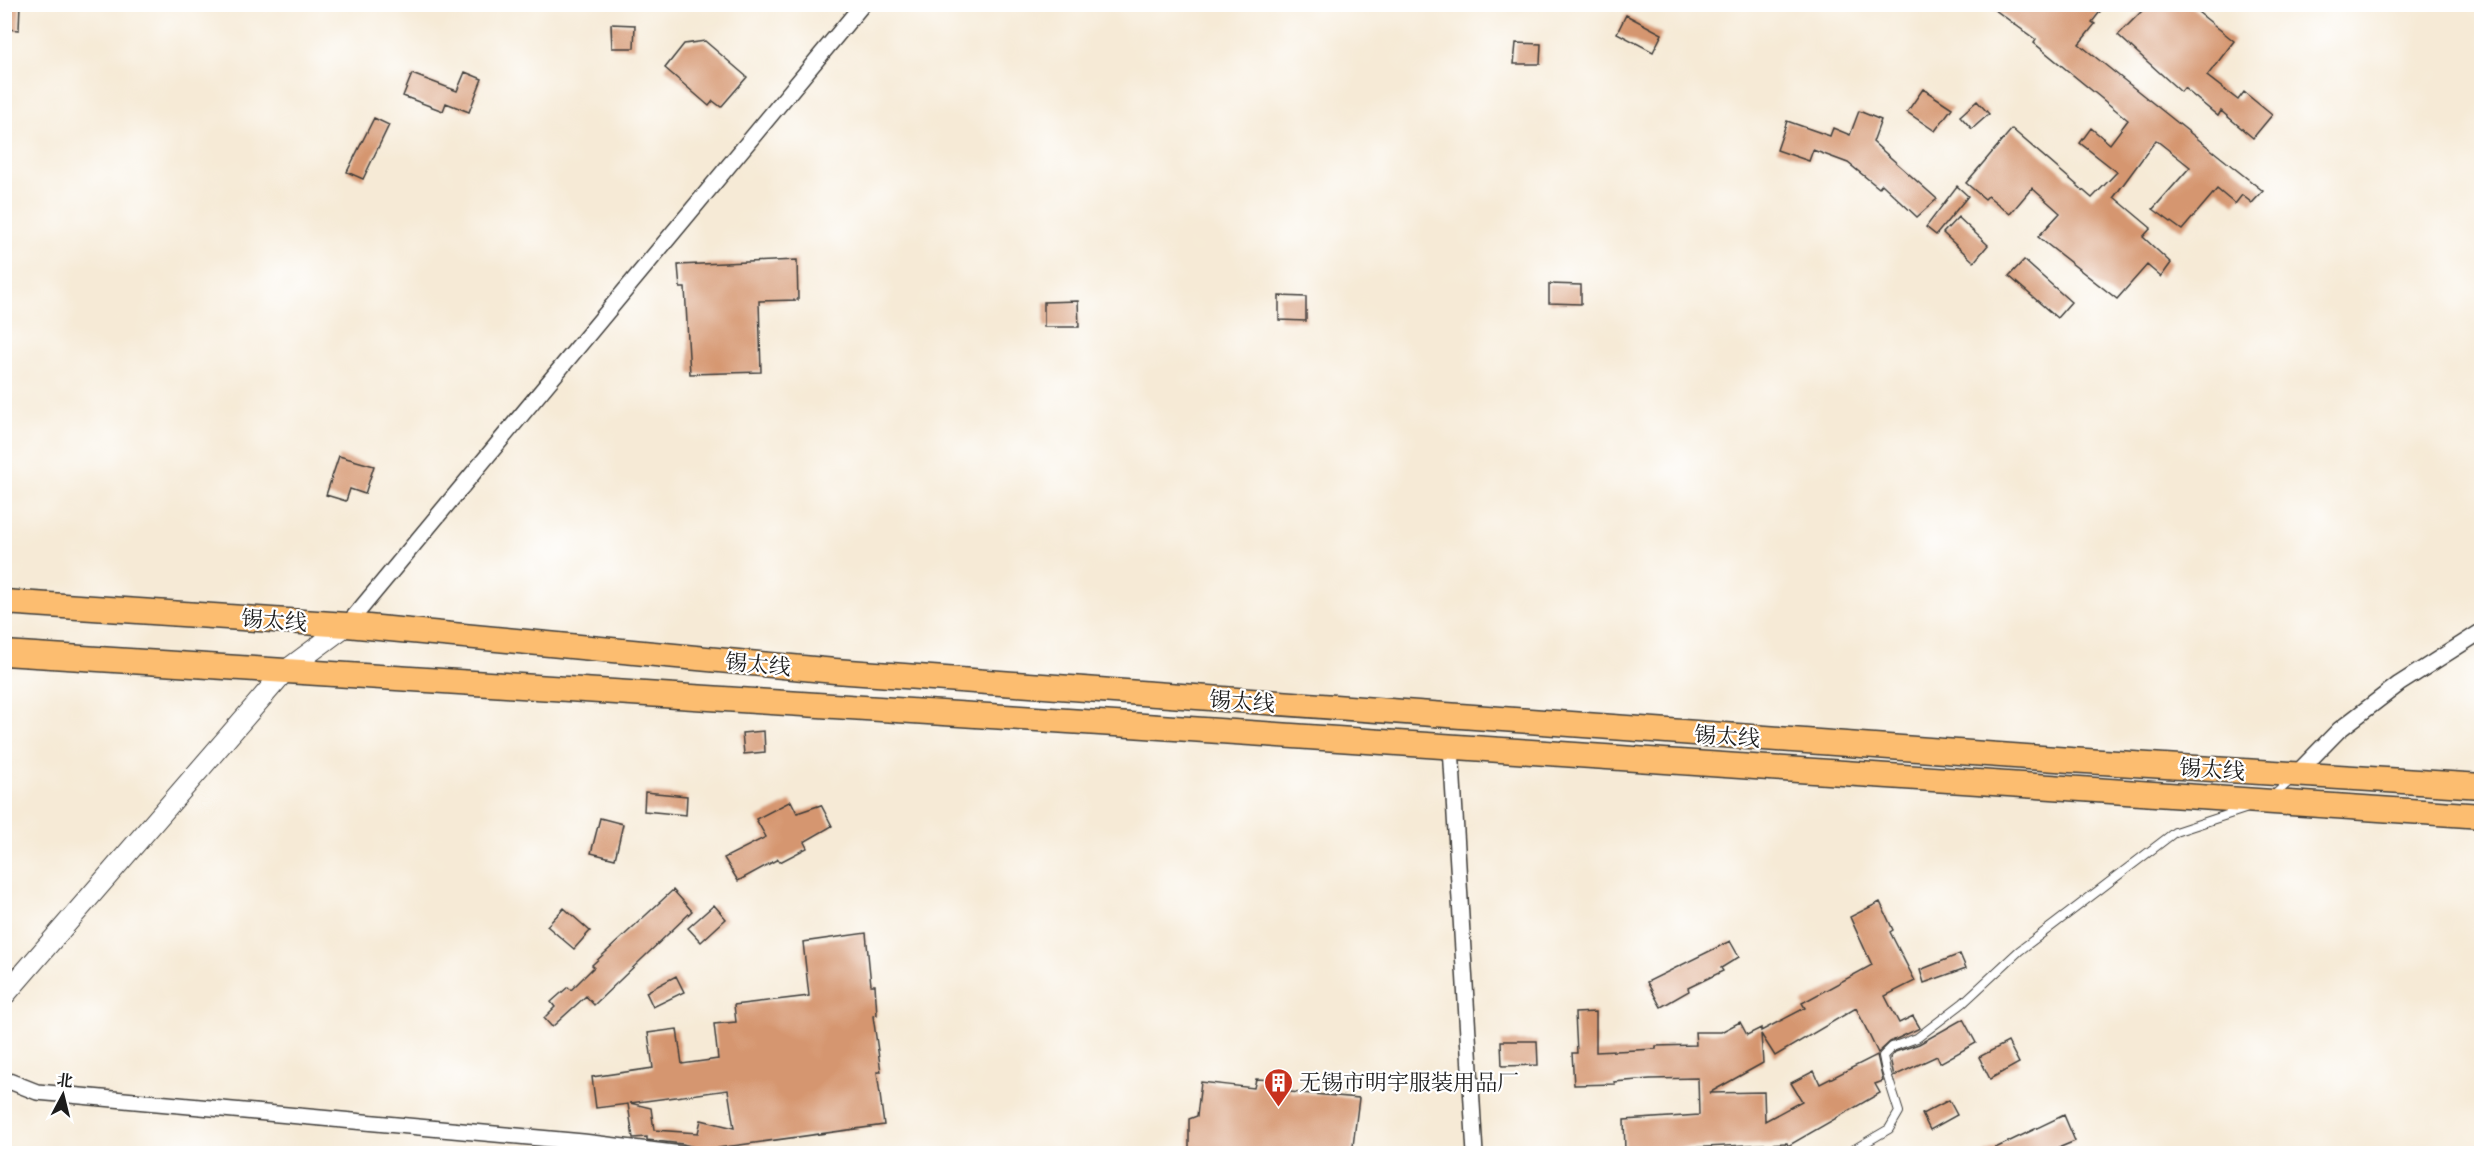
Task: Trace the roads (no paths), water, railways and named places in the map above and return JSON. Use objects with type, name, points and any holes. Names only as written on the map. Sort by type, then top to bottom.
[{"type":"main road","name":"锡太线","points":[[4,602],[347,625],[835,671],[2058,759],[2481,786]]},
{"type":"main road","name":"锡太线","points":[[4,654],[2481,816]]},
{"type":"street","points":[[4,996],[285,671],[347,625],[863,4]]},
{"type":"street","points":[[2296,774],[2339,730],[2399,684],[2481,631]]},
{"type":"street","points":[[1451,747],[1474,1154]]},
{"type":"street","points":[[4,1079],[37,1092],[583,1142],[682,1154]]},
{"type":"lane","points":[[1846,1154],[1889,1130],[1899,1112],[1883,1056],[1892,1047],[1917,1038],[1945,1017],[2019,951],[2175,832],[2266,801],[2296,774]]},
{"type":"place","name":"无锡市明宇服装用品厂","points":[[1278,1108]]}]
